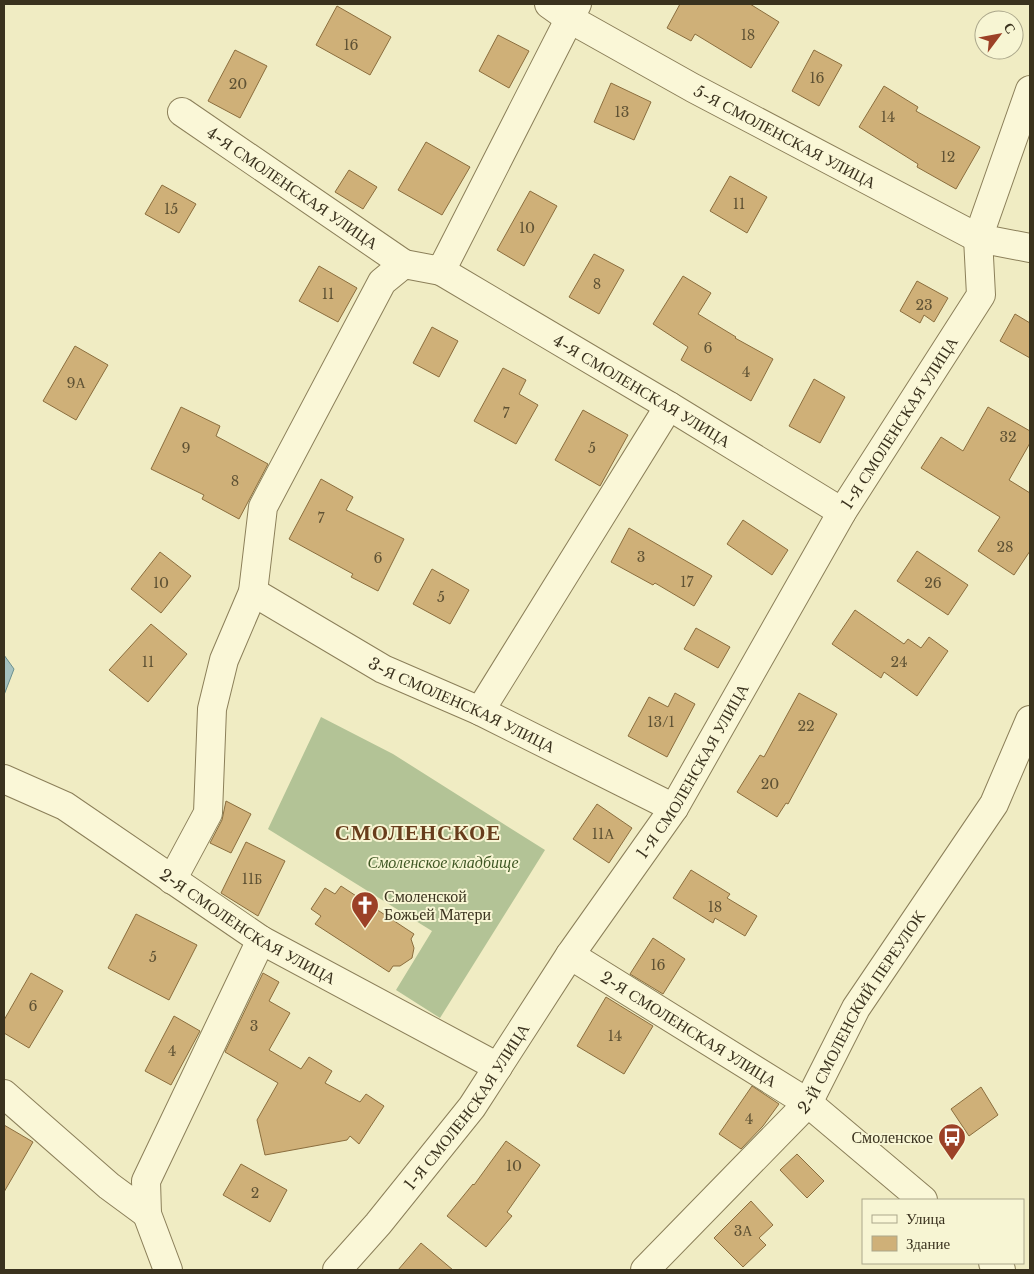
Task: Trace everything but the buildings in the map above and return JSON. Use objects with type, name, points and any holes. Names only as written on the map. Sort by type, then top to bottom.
[{"type":"street","name":"5-Я СМОЛЕНСКАЯ УЛИЦА","points":[[565,9],[693,88],[978,238],[1030,248]]},
{"type":"street","points":[[441,271],[565,9]]},
{"type":"street","points":[[978,238],[1030,90]]},
{"type":"street","name":"4-Я СМОЛЕНСКАЯ УЛИЦА","points":[[182,112],[404,264],[441,271],[669,406],[842,512]]},
{"type":"street","name":"1-Я СМОЛЕНСКАЯ УЛИЦА","points":[[337,1270],[378,1224],[472,1107],[570,955],[674,808],[842,512],[981,295],[978,238]]},
{"type":"street","points":[[172,880],[208,813],[212,709],[224,660],[253,592],[263,507],[382,282],[404,264]]},
{"type":"street","points":[[480,711],[669,406]]},
{"type":"street","name":"3-Я СМОЛЕНСКАЯ УЛИЦА","points":[[253,592],[383,669],[480,711],[674,808]]},
{"type":"street","name":"2-Й СМОЛЕНСКИЙ ПЕРЕУЛОК","points":[[654,1267],[808,1103],[856,1008],[994,804],[1030,720]]},
{"type":"street","name":"2-Я СМОЛЕНСКАЯ УЛИЦА","points":[[4,779],[65,806],[261,940],[498,1067]]},
{"type":"street","points":[[168,1270],[147,1214],[146,1181],[261,940]]},
{"type":"street","name":"2-Я СМОЛЕНСКАЯ УЛИЦА","points":[[570,955],[808,1103],[922,1199]]},
{"type":"street","points":[[4,1094],[109,1186],[147,1214]]},
{"type":"green space","name":"Смоленское кладбище","points":[[321,717],[393,754],[545,850],[440,1018],[396,990],[432,931],[268,829]]},
{"type":"water","points":[[4,655],[14,669],[4,695]]},
{"type":"place","name":"Смоленской Божьей Матери","points":[[365,929]]},
{"type":"place","name":"Смоленское","points":[[952,1161]]},
{"type":"district","name":"СМОЛЕНСКОЕ","points":[[418,833]]}]
